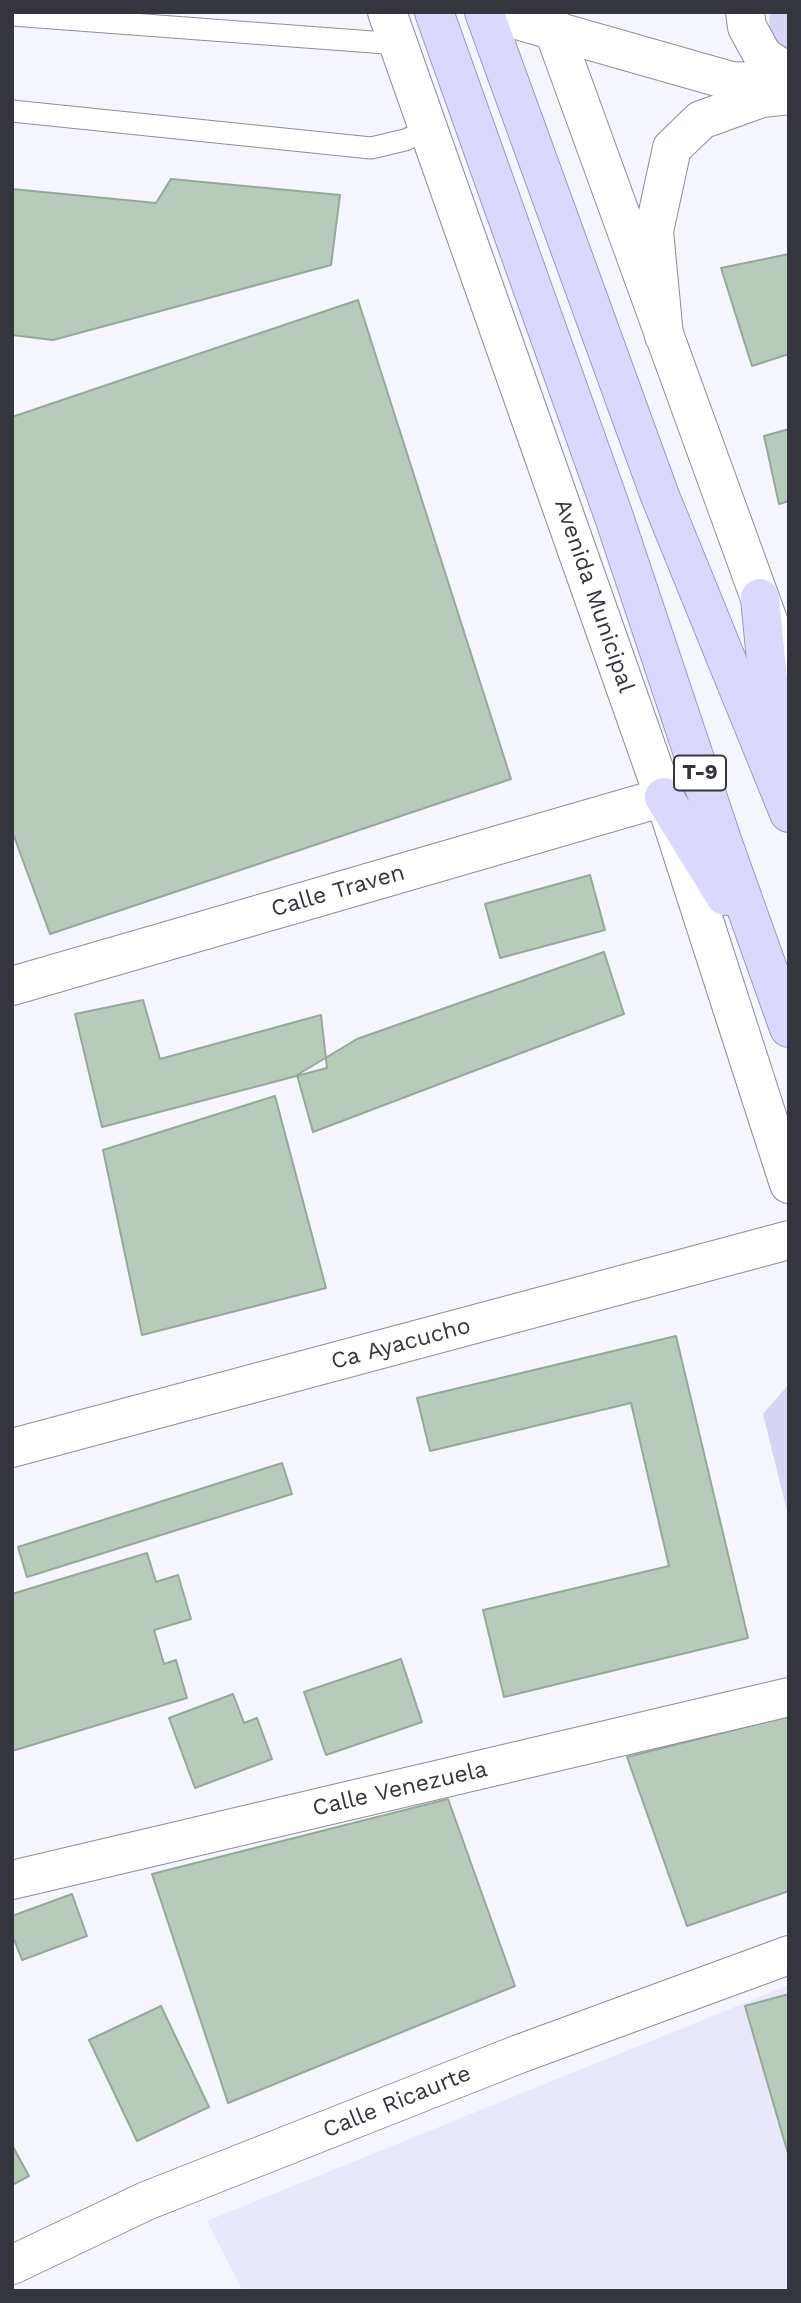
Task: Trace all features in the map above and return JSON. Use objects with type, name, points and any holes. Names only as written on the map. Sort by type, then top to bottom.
[{"type":"highway","name":"Avenida Municipal","points":[[434,12],[614,517],[789,1028]]},
{"type":"highway","points":[[486,12],[660,496],[783,797]]},
{"type":"highway","points":[[760,598],[783,797]]},
{"type":"highway","points":[[664,797],[766,963]]},
{"type":"street","points":[[486,12],[550,22],[731,81],[789,83]]},
{"type":"street","points":[[745,12],[747,27],[763,56],[778,66],[789,69]]},
{"type":"street","points":[[550,22],[789,678]]},
{"type":"street","name":"Avenida Municipal","points":[[393,28],[664,797],[789,1184]]},
{"type":"street","points":[[664,336],[654,232],[672,148],[701,120],[762,98],[789,95]]},
{"type":"street","name":"Calle Traven","points":[[12,986],[664,797]]},
{"type":"street","name":"Ca Ayacucho","points":[[12,1448],[789,1240]]},
{"type":"street","name":"Calle Venezuela","points":[[12,1880],[789,1697]]},
{"type":"street","name":"Calle Ricaurte","points":[[12,2265],[146,2201],[519,2054],[789,1955]]},
{"type":"lane","points":[[12,15],[393,28]]},
{"type":"lane","points":[[12,111],[371,148],[405,140],[430,129]]},
{"type":"shaded area","points":[[770,12],[789,12],[789,57],[768,40]]},
{"type":"shaded area","points":[[789,1384],[789,1519],[763,1414]]},
{"type":"shaded area","points":[[789,1985],[789,2291],[243,2291],[207,2221]]},
{"type":"building","points":[[171,179],[340,195],[331,265],[53,340],[12,335],[12,189],[156,203]]},
{"type":"building","points":[[789,254],[789,354],[752,366],[721,268]]},
{"type":"building","points":[[358,300],[511,779],[50,934],[12,831],[12,417]]},
{"type":"building","points":[[789,429],[789,501],[779,504],[764,436]]},
{"type":"building","points":[[590,875],[605,930],[500,958],[485,904]]},
{"type":"building","points":[[604,952],[624,1014],[313,1132],[297,1075],[357,1039]]},
{"type":"building","points":[[143,1000],[160,1059],[321,1015],[327,1068],[102,1127],[75,1014]]},
{"type":"building","points":[[275,1096],[326,1288],[142,1335],[103,1150]]},
{"type":"building","points":[[676,1336],[748,1638],[504,1697],[483,1610],[669,1566],[631,1403],[430,1451],[417,1398]]},
{"type":"building","points":[[282,1463],[292,1494],[27,1577],[18,1547]]},
{"type":"building","points":[[147,1553],[156,1582],[178,1575],[191,1619],[154,1630],[164,1664],[176,1660],[187,1698],[12,1751],[12,1594]]},
{"type":"building","points":[[401,1659],[422,1722],[326,1755],[304,1692]]},
{"type":"building","points":[[233,1694],[244,1723],[257,1718],[272,1759],[195,1788],[169,1718]]},
{"type":"building","points":[[789,1716],[789,1891],[687,1926],[627,1757]]},
{"type":"building","points":[[448,1799],[515,1986],[228,2103],[152,1874]]},
{"type":"building","points":[[72,1894],[87,1936],[22,1960],[12,1934],[12,1916]]},
{"type":"building","points":[[789,1994],[789,2157],[745,2006]]},
{"type":"building","points":[[161,2006],[209,2107],[137,2141],[89,2040]]},
{"type":"building","points":[[12,2145],[29,2176],[12,2185]]}]
